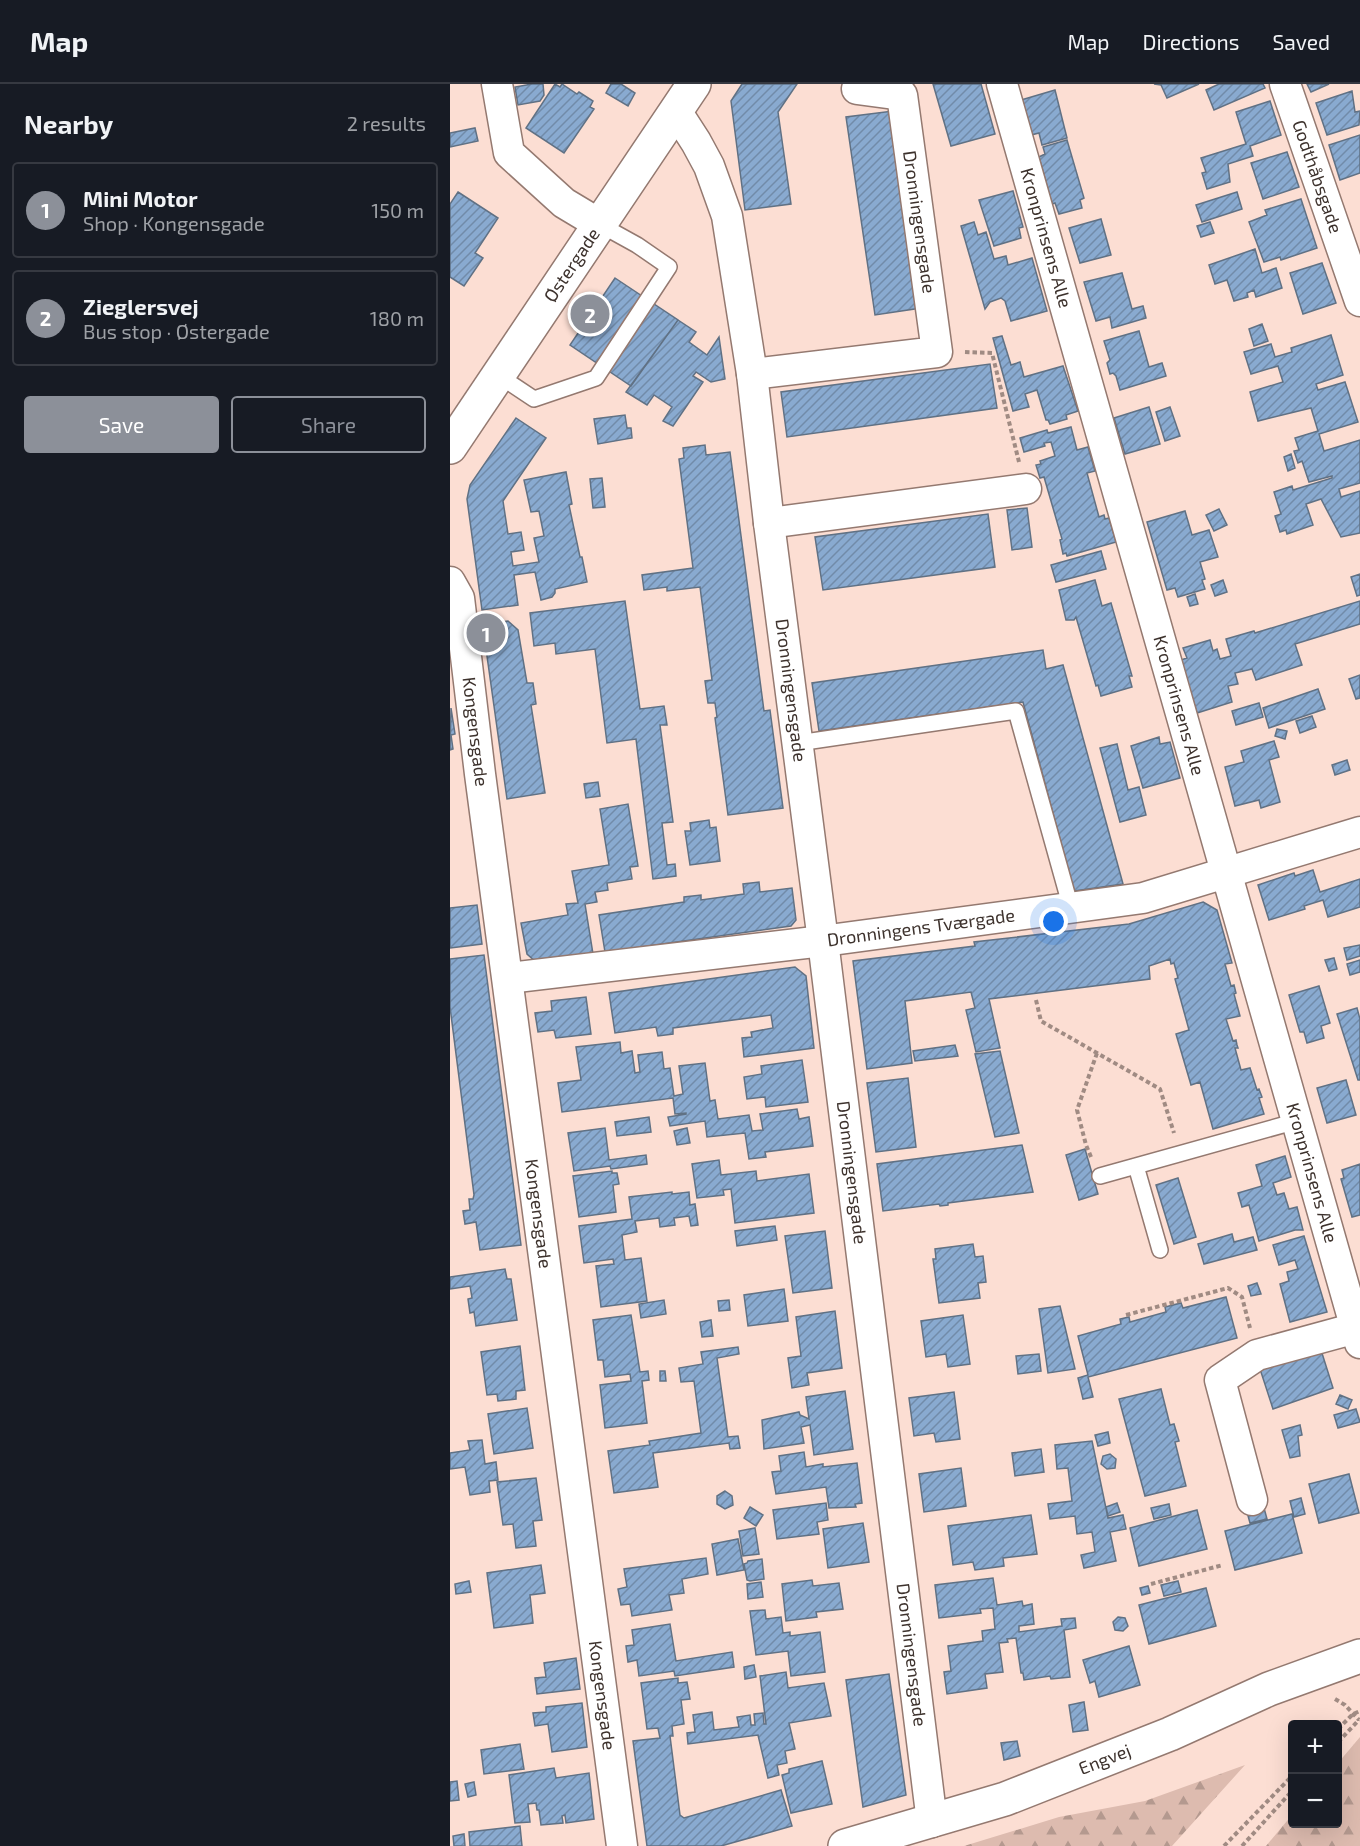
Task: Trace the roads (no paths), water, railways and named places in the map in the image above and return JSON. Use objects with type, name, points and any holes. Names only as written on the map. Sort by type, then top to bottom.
[{"type":"street","points":[[497,84],[509,153],[564,203],[598,224]]},
{"type":"street","name":"Østergade","points":[[450,447],[694,84]]},
{"type":"street","name":"Kronprinsens Alle","points":[[1002,84],[1358,1336],[1257,1354],[1220,1380],[1252,1500]]},
{"type":"street","name":"Godthåbsgade","points":[[1285,84],[1359,295]]},
{"type":"street","name":"Dronningensgade","points":[[752,374],[937,352],[902,95],[857,89]]},
{"type":"street","name":"Dronningensgade","points":[[676,111],[709,166],[727,216],[752,374],[932,1822]]},
{"type":"street","points":[[769,523],[1026,489]]},
{"type":"street","name":"Kongensgade","points":[[450,582],[459,598],[480,774],[622,1846]]},
{"type":"street","name":"Dronningens Tværgade","points":[[508,978],[824,941],[1143,898],[1360,831]]},
{"type":"street","name":"Engvej","points":[[845,1846],[1005,1799],[1170,1734],[1269,1689],[1360,1656]]},
{"type":"lane","points":[[498,375],[534,399],[596,378],[669,267],[637,245],[598,224]]},
{"type":"lane","points":[[798,743],[1016,711],[1071,908]]},
{"type":"lane","points":[[1100,1176],[1297,1121]]},
{"type":"lane","points":[[1136,1166],[1160,1250]]},
{"type":"place","name":"Zieglersvej","points":[[590,314]]},
{"type":"place","name":"Mini Motor","points":[[486,633]]}]
